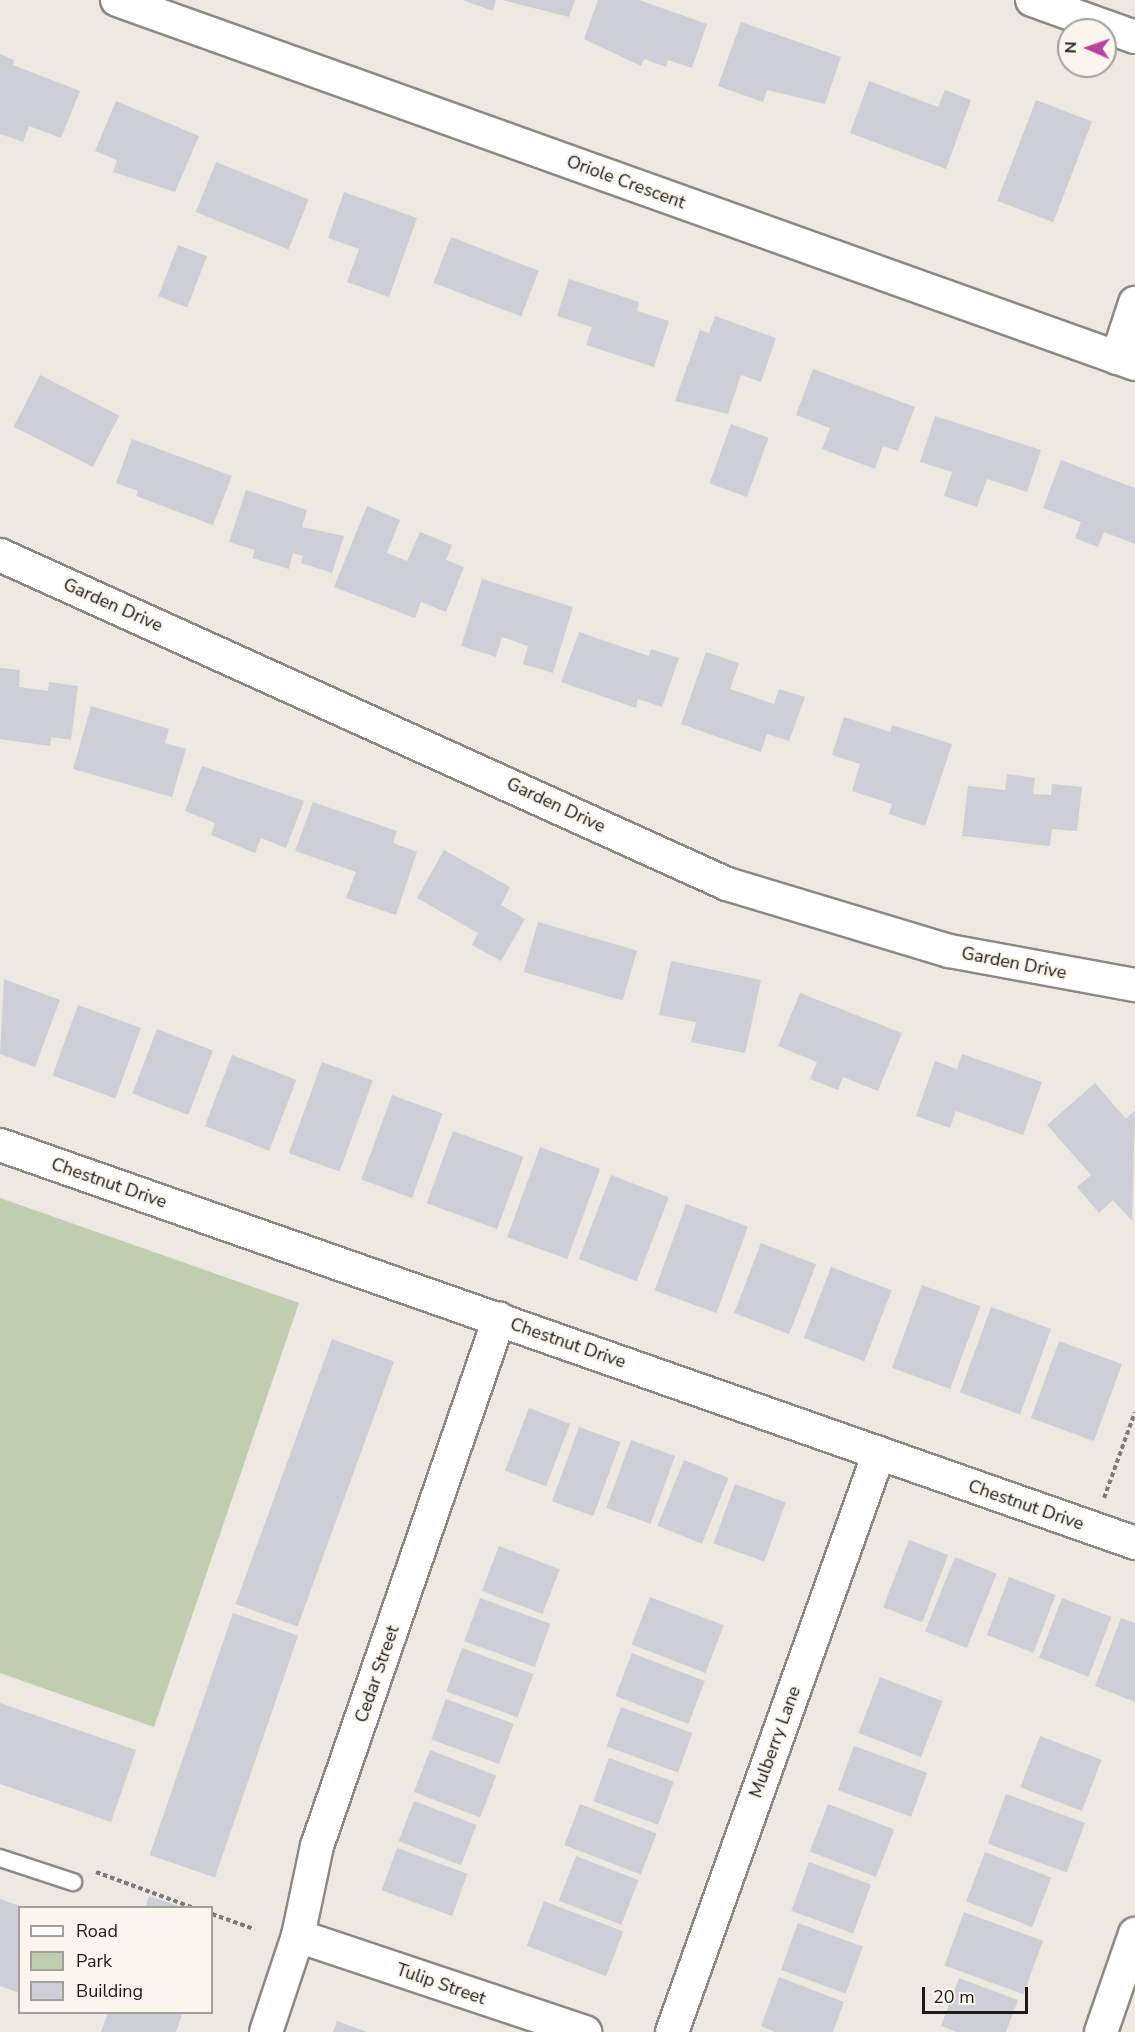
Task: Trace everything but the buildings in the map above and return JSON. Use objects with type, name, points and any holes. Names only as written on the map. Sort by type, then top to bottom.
[{"type":"street","name":"Oriole Crescent","points":[[117,0],[1126,361]]},
{"type":"street","points":[[1032,0],[1135,37]]},
{"type":"street","points":[[1126,361],[1135,303]]},
{"type":"street","name":"Garden Drive","points":[[0,555],[727,884],[949,951],[1135,985]]},
{"type":"street","name":"Chestnut Drive","points":[[0,1145],[1135,1543]]},
{"type":"street","name":"Cedar Street","points":[[266,2032],[298,1936],[318,1846],[499,1319]]},
{"type":"street","name":"Mulberry Lane","points":[[672,2032],[879,1453]]},
{"type":"street","points":[[1101,2032],[1135,1934]]},
{"type":"street","name":"Tulip Street","points":[[298,1936],[585,2032]]},
{"type":"lane","points":[[0,1858],[73,1882]]},
{"type":"path","points":[[1102,1504],[1135,1412]]},
{"type":"path","points":[[91,1870],[189,1906]]},
{"type":"path","points":[[213,1914],[254,1929]]},
{"type":"green space","points":[[0,1198],[299,1303],[154,1727],[0,1673]]}]
